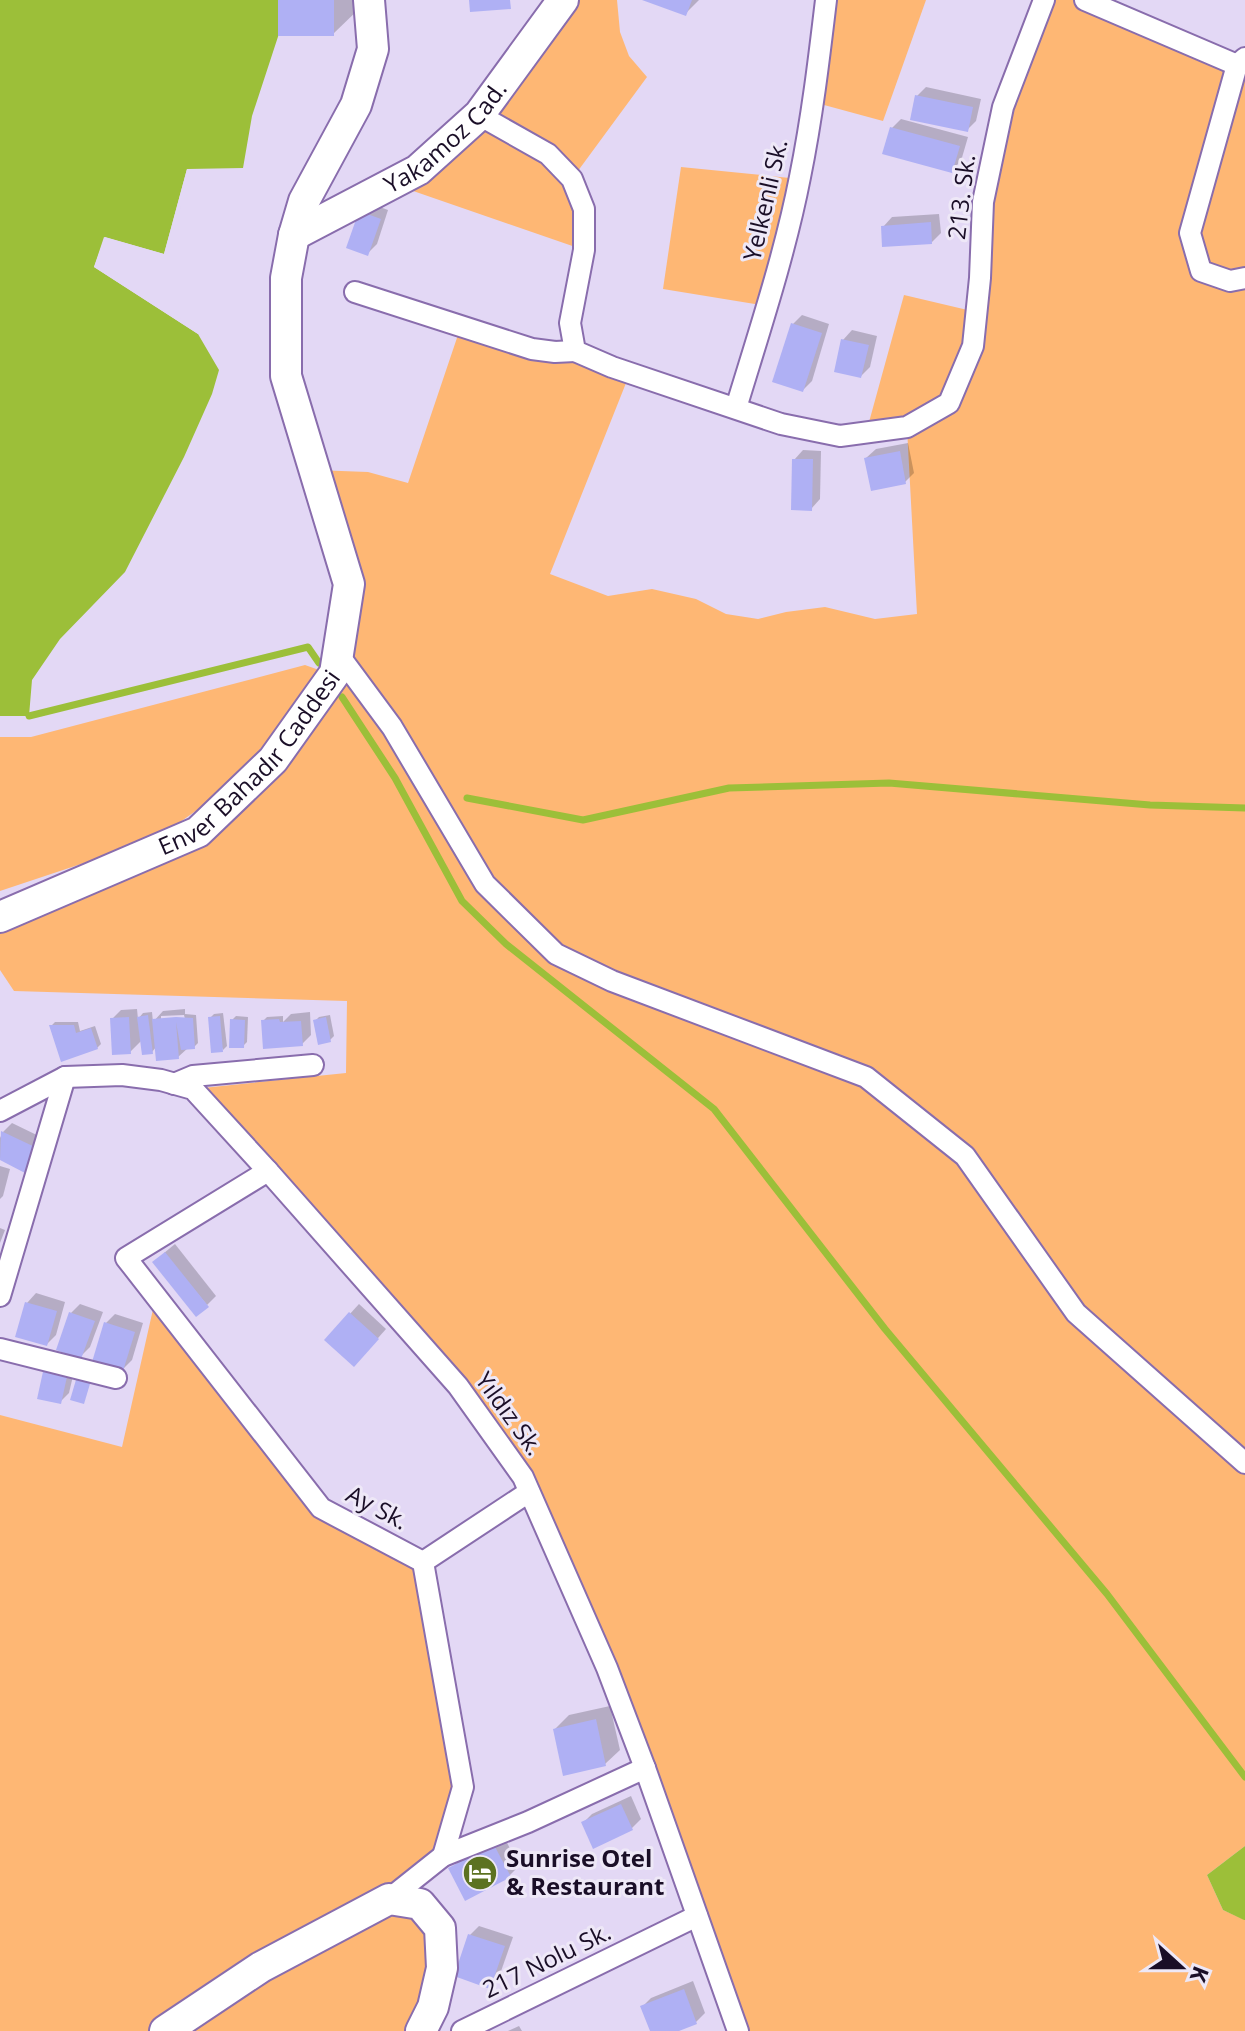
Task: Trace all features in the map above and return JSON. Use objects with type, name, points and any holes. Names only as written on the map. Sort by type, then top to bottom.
[{"type":"main road","name":"Enver Bahadır Caddesi","points":[[0,917],[198,832],[273,760],[337,661],[349,584],[286,376],[286,278],[304,201],[356,105],[373,49],[369,0]]},
{"type":"main road","name":"Yakamoz Cad.","points":[[294,235],[418,170],[479,115],[563,0]]},
{"type":"main road","points":[[165,2031],[261,1967],[389,1899],[420,1904],[440,1928],[442,1968],[433,2007],[421,2031]]},
{"type":"street","name":"Yelkenli Sk.","points":[[736,408],[767,306],[800,179],[826,0]]},
{"type":"street","name":"213. Sk.","points":[[736,408],[781,424],[840,436],[907,427],[949,403],[973,346],[983,202],[1003,107],[1044,0]]},
{"type":"street","points":[[1085,0],[1241,61],[1190,233],[1201,271],[1230,281],[1245,278]]},
{"type":"street","points":[[479,115],[548,154],[572,179],[584,209],[584,250],[570,323],[575,351]]},
{"type":"street","points":[[355,292],[532,349],[575,351],[612,367],[736,408]]},
{"type":"street","points":[[337,661],[392,727],[485,884],[556,954],[612,981],[866,1077],[965,1156],[1076,1313],[1245,1463]]},
{"type":"street","points":[[174,1084],[193,1076],[313,1065]]},
{"type":"street","name":"Yıldız Sk.","points":[[0,1111],[65,1077],[122,1075],[161,1080],[193,1089],[458,1386],[523,1477],[607,1668],[738,2031]]},
{"type":"street","points":[[0,1296],[65,1077]]},
{"type":"street","name":"Ay Sk.","points":[[268,1171],[126,1258],[321,1508],[423,1562],[463,1787],[443,1856]]},
{"type":"street","points":[[0,1349],[116,1378]]},
{"type":"street","points":[[423,1562],[529,1492]]},
{"type":"street","points":[[389,1899],[443,1856],[528,1822],[645,1768]]},
{"type":"street","name":"217 Nolu Sk.","points":[[462,2031],[697,1916]]},
{"type":"shaded area","points":[[0,0],[290,0],[252,116],[243,168],[187,169],[164,254],[105,237],[94,267],[198,334],[219,370],[212,394],[184,457],[125,572],[60,639],[32,680],[29,716],[0,716]]},
{"type":"shaded area","points":[[563,0],[617,0],[620,32],[629,56],[647,77],[572,179],[584,250],[393,184],[418,170]]},
{"type":"shaded area","points":[[826,0],[926,0],[883,121],[813,102]]},
{"type":"shaded area","points":[[1044,0],[1085,0],[1245,58],[1245,1846],[1207,1875],[1223,1910],[1245,1920],[1245,2031],[738,2031],[523,1477],[193,1089],[346,1073],[347,1001],[14,991],[0,970],[0,918],[198,832],[335,673],[349,584],[314,470],[368,472],[408,483],[461,326],[630,373],[550,574],[608,596],[652,589],[696,599],[726,614],[758,619],[825,607],[875,619],[917,614],[907,428],[866,433],[904,295],[976,312],[983,202]]},
{"type":"shaded area","points":[[681,167],[800,179],[767,306],[663,289]]},
{"type":"shaded area","points":[[305,665],[319,670],[293,711],[224,791],[156,839],[0,891],[0,737],[31,737]]},
{"type":"shaded area","points":[[156,1296],[321,1508],[423,1562],[463,1787],[443,1856],[390,1898],[440,1928],[421,2031],[0,2031],[0,1415],[122,1447]]},
{"type":"shaded area","points":[[1245,1846],[1244,1920],[1223,1910],[1207,1875]]},
{"type":"pier","points":[[187,169],[195,173],[190,173],[167,257],[107,242],[99,266],[203,334],[198,334],[94,267],[104,237],[164,254]]},
{"type":"building","points":[[278,0],[334,0],[334,36],[278,36]]},
{"type":"building","points":[[469,0],[510,0],[511,9],[470,12]]},
{"type":"building","points":[[642,0],[692,0],[686,16]]},
{"type":"building","points":[[915,95],[973,107],[968,132],[910,120]]},
{"type":"building","points":[[890,127],[960,146],[952,173],[882,154]]},
{"type":"building","points":[[359,211],[381,219],[368,256],[346,248]]},
{"type":"building","points":[[931,222],[932,244],[882,247],[881,226]]},
{"type":"building","points":[[791,323],[822,333],[803,392],[772,382]]},
{"type":"building","points":[[841,339],[869,345],[861,378],[834,372]]},
{"type":"building","points":[[900,451],[906,484],[871,491],[864,458]]},
{"type":"building","points":[[792,459],[813,459],[812,511],[791,510]]},
{"type":"building","points":[[148,1015],[153,1054],[142,1055],[137,1017]]},
{"type":"building","points":[[220,1016],[223,1052],[211,1053],[208,1017]]},
{"type":"building","points":[[129,1017],[131,1054],[112,1055],[110,1018]]},
{"type":"building","points":[[326,1017],[331,1042],[318,1045],[313,1020]]},
{"type":"building","points":[[193,1018],[195,1049],[181,1050],[176,1022],[179,1059],[156,1061],[152,1019]]},
{"type":"building","points":[[230,1019],[245,1020],[244,1048],[229,1048]]},
{"type":"building","points":[[279,1019],[280,1022],[301,1021],[303,1046],[263,1049],[261,1020]]},
{"type":"building","points":[[49,1025],[74,1025],[76,1033],[91,1028],[98,1049],[61,1062]]},
{"type":"building","points":[[1,1131],[37,1148],[25,1173],[0,1160]]},
{"type":"building","points":[[165,1252],[209,1307],[196,1317],[152,1262]]},
{"type":"building","points":[[25,1302],[57,1311],[47,1346],[15,1337]]},
{"type":"building","points":[[69,1312],[95,1321],[81,1359],[56,1350]]},
{"type":"building","points":[[349,1312],[379,1339],[354,1367],[324,1340]]},
{"type":"building","points":[[104,1322],[135,1332],[123,1371],[92,1362]]},
{"type":"building","points":[[44,1367],[68,1372],[61,1404],[37,1399]]},
{"type":"building","points":[[78,1373],[92,1377],[84,1404],[70,1400]]},
{"type":"building","points":[[596,1719],[606,1766],[563,1776],[553,1729]]},
{"type":"building","points":[[621,1804],[633,1830],[593,1849],[581,1822]]},
{"type":"building","points":[[494,1845],[511,1877],[465,1901],[448,1868]]},
{"type":"building","points":[[468,1934],[505,1946],[490,1989],[454,1976]]},
{"type":"building","points":[[684,1989],[697,2024],[679,2031],[650,2031],[640,2006]]},
{"type":"waterway","points":[[29,716],[308,647],[319,663]]},
{"type":"waterway","points":[[342,697],[395,778],[462,901],[506,944],[714,1109],[885,1329],[1107,1594],[1245,1777]]},
{"type":"waterway","points":[[467,798],[583,820],[729,788],[889,783],[1150,805],[1245,808]]},
{"type":"place","name":"Sunrise Otel & Restaurant","points":[[480,1873]]}]
